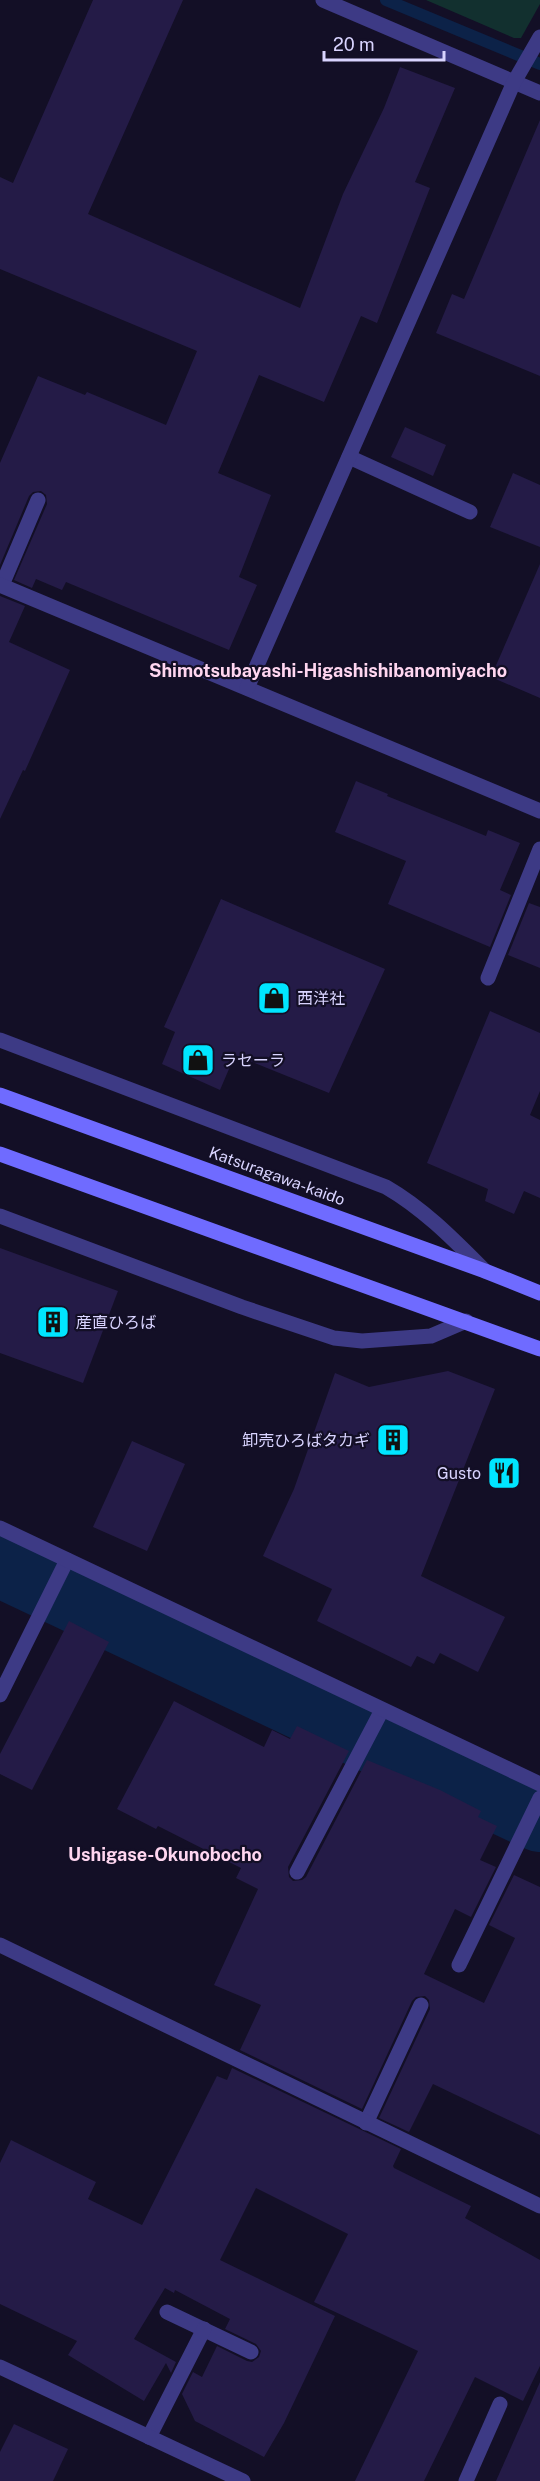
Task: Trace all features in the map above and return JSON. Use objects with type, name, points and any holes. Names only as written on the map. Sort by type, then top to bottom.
[{"type":"street","points":[[323,0],[540,93]]},
{"type":"street","points":[[247,688],[514,82],[540,38]]},
{"type":"street","points":[[349,457],[470,512]]},
{"type":"street","points":[[38,500],[1,585],[540,812]]},
{"type":"street","points":[[488,978],[540,849]]},
{"type":"street","points":[[0,1040],[386,1187],[408,1200],[449,1235],[485,1271]]},
{"type":"street","name":"Katsuragawa-kaido","points":[[0,1095],[540,1293]]},
{"type":"street","points":[[0,1154],[540,1349]]},
{"type":"street","points":[[0,1216],[242,1307],[334,1338],[362,1341],[431,1336],[466,1321]]},
{"type":"street","points":[[0,1528],[540,1784]]},
{"type":"street","points":[[0,1695],[67,1560]]},
{"type":"street","points":[[297,1872],[381,1710]]},
{"type":"street","points":[[459,1965],[540,1798]]},
{"type":"street","points":[[0,1945],[540,2206]]},
{"type":"street","points":[[366,2123],[421,2006]]},
{"type":"street","points":[[167,2312],[251,2352]]},
{"type":"street","points":[[149,2437],[204,2329]]},
{"type":"street","points":[[0,2367],[243,2481]]},
{"type":"street","points":[[466,2481],[500,2404]]},
{"type":"green space","points":[[426,0],[540,0],[540,4],[521,38],[514,38]]},
{"type":"building","points":[[93,0],[183,0],[88,214],[300,308],[343,194],[384,108],[400,67],[455,88],[415,182],[430,188],[377,323],[361,316],[324,402],[259,375],[218,473],[271,495],[239,577],[257,585],[229,650],[66,582],[62,590],[36,579],[32,588],[14,580],[47,504],[46,495],[41,491],[33,492],[29,496],[0,565],[0,463],[38,376],[85,395],[87,392],[166,425],[197,351],[0,269],[0,177],[13,183]]},
{"type":"building","points":[[540,120],[540,376],[436,333],[452,294],[464,299]]},
{"type":"building","points":[[405,427],[446,445],[433,476],[391,457]]},
{"type":"building","points":[[513,473],[540,485],[540,547],[490,527]]},
{"type":"building","points":[[540,564],[540,698],[491,677]]},
{"type":"building","points":[[0,596],[25,606],[9,642],[70,670],[25,771],[23,770],[0,819]]},
{"type":"building","points":[[356,781],[486,836],[488,830],[520,843],[500,890],[511,895],[490,947],[388,904],[406,861],[335,832]]},
{"type":"building","name":"西洋社","points":[[221,899],[385,969],[329,1093],[235,1055],[220,1090],[162,1064],[175,1032],[164,1027]]},
{"type":"building","points":[[529,903],[540,907],[540,968],[508,955]]},
{"type":"building","points":[[490,1011],[540,1033],[540,1091],[530,1115],[540,1120],[540,1198],[524,1191],[514,1214],[485,1201],[488,1189],[427,1163]]},
{"type":"building","name":"産直ひろば","points":[[0,1248],[118,1291],[83,1383],[0,1353]]},
{"type":"building","name":"卸売ひろばタカギ","points":[[448,1371],[495,1389],[421,1576],[505,1617],[478,1672],[440,1653],[434,1664],[417,1656],[411,1667],[317,1621],[332,1589],[263,1556],[294,1489],[335,1373],[369,1387]]},
{"type":"building","points":[[132,1441],[185,1464],[147,1551],[93,1527]]},
{"type":"building","points":[[69,1621],[109,1642],[32,1790],[0,1774],[0,1754]]},
{"type":"building","points":[[174,1701],[264,1747],[272,1730],[290,1739],[297,1726],[349,1751],[288,1867],[289,1877],[293,1881],[306,1877],[367,1760],[440,1790],[481,1811],[478,1817],[497,1826],[480,1860],[496,1867],[471,1917],[455,1909],[424,1974],[484,2003],[515,1938],[489,1925],[514,1875],[540,1887],[540,2135],[433,2084],[409,2132],[379,2118],[430,2009],[429,2000],[425,1996],[416,1997],[412,2001],[362,2109],[240,2050],[261,2005],[214,1985],[258,1889],[236,1878],[241,1868],[158,1826],[156,1829],[117,1809]]},
{"type":"building","points":[[232,2068],[401,2149],[394,2168],[471,2206],[465,2218],[540,2260],[540,2366],[523,2401],[475,2377],[424,2481],[355,2481],[418,2351],[314,2302],[348,2234],[256,2188],[220,2260],[335,2316],[284,2423],[264,2457],[195,2421],[182,2394],[193,2372],[202,2377],[217,2346],[247,2361],[252,2362],[259,2357],[261,2351],[256,2344],[225,2329],[230,2319],[175,2290],[174,2293],[165,2288],[134,2339],[176,2362],[171,2373],[166,2363],[144,2401],[68,2355],[77,2341],[0,2304],[0,2163],[11,2140],[96,2182],[88,2199],[142,2225],[217,2076],[227,2080]]},
{"type":"building","points":[[540,2382],[540,2481],[496,2481]]},
{"type":"building","points":[[14,2424],[68,2449],[53,2481],[0,2481],[0,2452]]},
{"type":"waterway","points":[[386,0],[540,64]]},
{"type":"waterway","points":[[0,1561],[540,1816]]},
{"type":"place","name":"西洋社","points":[[274,998]]},
{"type":"place","name":"ラセーラ","points":[[198,1060]]},
{"type":"place","name":"産直ひろば","points":[[53,1322]]},
{"type":"place","name":"卸売ひろばタカギ","points":[[393,1440]]},
{"type":"place","name":"Gusto","points":[[504,1473]]},
{"type":"district","name":"Shimotsubayashi-Higashishibanomiyacho","points":[[328,670]]},
{"type":"district","name":"Ushigase-Okunobocho","points":[[165,1854]]}]
